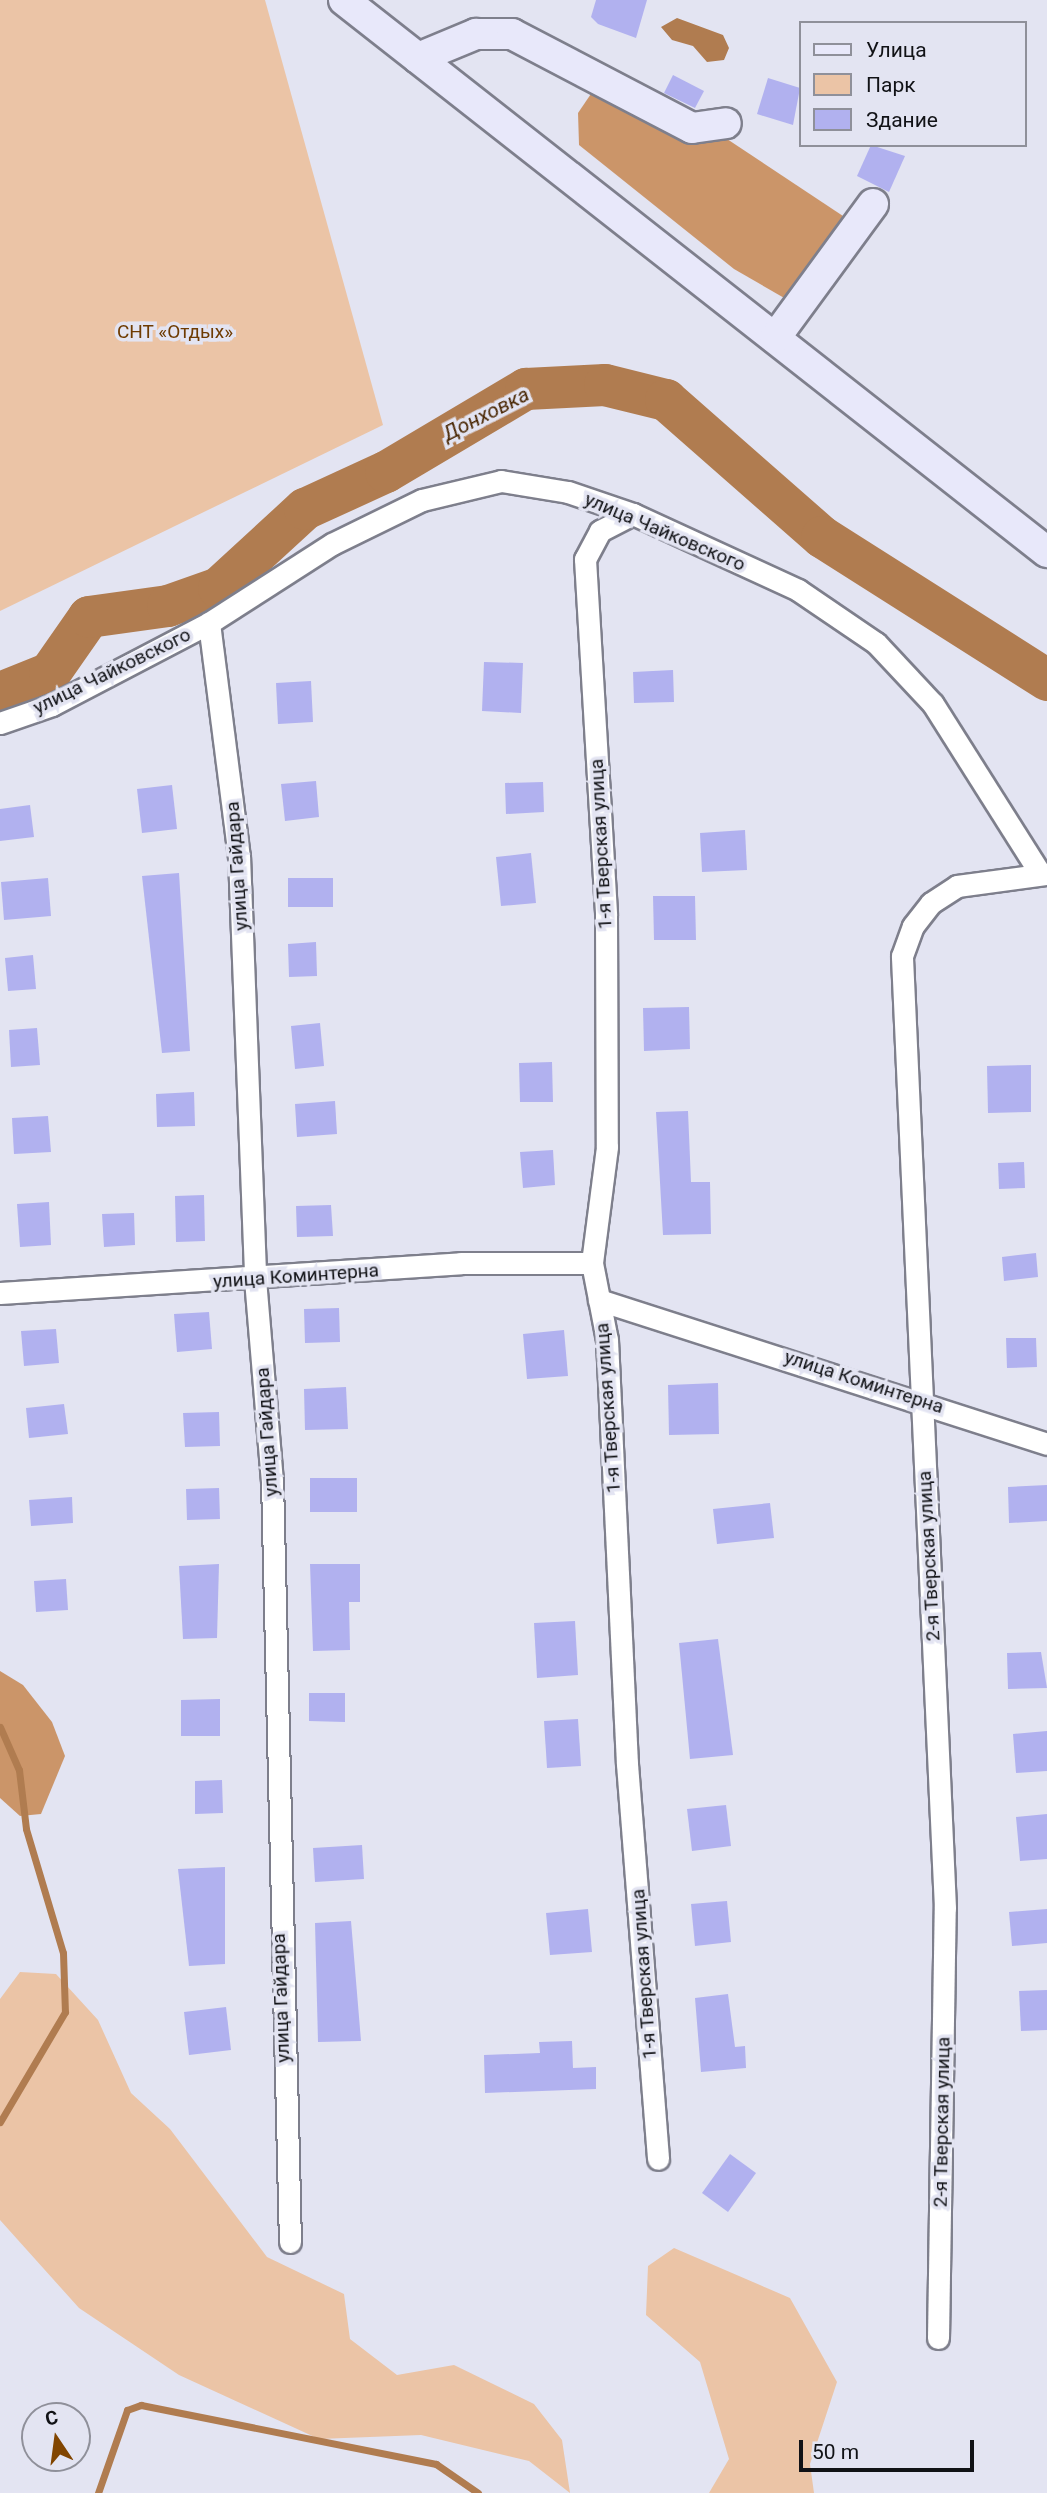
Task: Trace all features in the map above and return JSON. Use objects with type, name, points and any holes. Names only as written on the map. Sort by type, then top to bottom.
[{"type":"street","points":[[344,0],[1047,552]]},
{"type":"street","points":[[418,58],[476,34],[512,34],[692,128],[726,123]]},
{"type":"street","points":[[775,338],[873,204]]},
{"type":"street","name":"улица Чайковского","points":[[0,723],[51,705],[209,623],[332,544],[422,500],[501,481],[568,492],[633,514],[798,590],[876,643],[933,704],[1043,873]]},
{"type":"street","name":"1-я Тверская улица","points":[[633,514],[600,531],[585,559],[606,928],[607,1147],[592,1263],[607,1340],[628,1764],[658,2159]]},
{"type":"street","name":"улица Гайдара","points":[[209,623],[239,856],[256,1279],[272,1480],[290,2242]]},
{"type":"street","name":"2-я Тверская улица","points":[[938,2338],[945,1908],[902,956],[919,918],[957,887],[1043,873]]},
{"type":"street","name":"улица Коминтерна","points":[[0,1293],[256,1279],[461,1263],[592,1263]]},
{"type":"street","name":"улица Коминтерна","points":[[599,1300],[922,1399],[1047,1444]]},
{"type":"green space","name":"СНТ «Отдых»","points":[[0,0],[265,0],[383,425],[0,611]]},
{"type":"green space","points":[[20,1972],[56,1974],[98,2020],[131,2093],[170,2129],[267,2257],[344,2294],[350,2339],[397,2375],[454,2365],[534,2404],[562,2440],[570,2493],[529,2461],[421,2435],[319,2439],[179,2375],[79,2308],[0,2220],[0,1999]]},
{"type":"green space","points":[[674,2248],[790,2298],[837,2382],[810,2464],[814,2493],[709,2493],[729,2459],[700,2362],[646,2315],[648,2266]]},
{"type":"shaded area","points":[[677,18],[723,35],[729,48],[724,60],[707,62],[693,46],[672,40],[661,27]]},
{"type":"shaded area","points":[[597,85],[724,137],[843,216],[786,299],[734,269],[579,145],[578,113]]},
{"type":"shaded area","points":[[0,1671],[23,1685],[52,1722],[65,1756],[41,1814],[20,1816],[0,1798]]},
{"type":"building","points":[[596,0],[647,0],[636,38],[598,24],[591,17]]},
{"type":"building","points":[[673,75],[704,91],[695,108],[664,93]]},
{"type":"building","points":[[768,78],[799,88],[793,125],[757,114]]},
{"type":"building","points":[[870,147],[905,156],[889,192],[857,176]]},
{"type":"building","points":[[484,662],[523,663],[521,713],[482,711]]},
{"type":"building","points":[[673,670],[674,702],[634,703],[633,672]]},
{"type":"building","points":[[311,681],[313,722],[278,724],[276,683]]},
{"type":"building","points":[[316,781],[319,817],[285,821],[281,784]]},
{"type":"building","points":[[543,782],[544,812],[506,814],[505,783]]},
{"type":"building","points":[[172,785],[177,829],[142,833],[137,789]]},
{"type":"building","points":[[30,805],[34,837],[0,841],[0,809]]},
{"type":"building","points":[[745,830],[747,870],[702,872],[700,833]]},
{"type":"building","points":[[531,853],[536,903],[501,906],[496,857]]},
{"type":"building","points":[[179,873],[190,1051],[162,1053],[142,876]]},
{"type":"building","points":[[48,878],[51,916],[4,920],[1,882]]},
{"type":"building","points":[[288,878],[333,878],[333,907],[288,907]]},
{"type":"building","points":[[653,896],[695,896],[696,940],[654,940]]},
{"type":"building","points":[[316,942],[317,976],[289,977],[288,944]]},
{"type":"building","points":[[33,955],[36,989],[8,991],[5,958]]},
{"type":"building","points":[[689,1007],[690,1049],[644,1051],[643,1008]]},
{"type":"building","points":[[320,1023],[324,1066],[295,1069],[291,1026]]},
{"type":"building","points":[[37,1028],[40,1065],[11,1067],[9,1030]]},
{"type":"building","points":[[552,1062],[553,1102],[520,1102],[519,1063]]},
{"type":"building","points":[[1031,1065],[1031,1112],[988,1113],[987,1066]]},
{"type":"building","points":[[194,1092],[195,1126],[157,1127],[156,1094]]},
{"type":"building","points":[[335,1101],[337,1134],[297,1137],[295,1104]]},
{"type":"building","points":[[688,1111],[691,1182],[710,1182],[711,1234],[663,1235],[656,1112]]},
{"type":"building","points":[[48,1116],[51,1152],[14,1154],[12,1118]]},
{"type":"building","points":[[553,1150],[555,1185],[523,1188],[520,1152]]},
{"type":"building","points":[[1024,1162],[1025,1188],[999,1189],[998,1163]]},
{"type":"building","points":[[204,1195],[205,1241],[176,1242],[175,1196]]},
{"type":"building","points":[[49,1202],[51,1245],[20,1247],[17,1204]]},
{"type":"building","points":[[331,1205],[333,1236],[297,1237],[296,1206]]},
{"type":"building","points":[[134,1213],[135,1245],[104,1247],[102,1214]]},
{"type":"building","points":[[1036,1253],[1038,1277],[1004,1281],[1002,1257]]},
{"type":"building","points":[[339,1308],[340,1342],[305,1343],[304,1309]]},
{"type":"building","points":[[209,1312],[212,1349],[177,1352],[174,1314]]},
{"type":"building","points":[[56,1329],[59,1363],[24,1366],[21,1331]]},
{"type":"building","points":[[564,1330],[568,1376],[527,1379],[523,1334]]},
{"type":"building","points":[[1006,1338],[1036,1338],[1037,1367],[1007,1368]]},
{"type":"building","points":[[718,1383],[719,1434],[669,1435],[668,1385]]},
{"type":"building","points":[[346,1387],[348,1429],[305,1430],[304,1389]]},
{"type":"building","points":[[64,1404],[68,1434],[29,1438],[26,1408]]},
{"type":"building","points":[[219,1412],[220,1446],[185,1447],[183,1413]]},
{"type":"building","points":[[310,1478],[357,1478],[357,1512],[310,1512]]},
{"type":"building","points":[[1047,1485],[1047,1521],[1009,1523],[1008,1487]]},
{"type":"building","points":[[219,1488],[220,1519],[187,1520],[186,1489]]},
{"type":"building","points":[[72,1497],[73,1523],[31,1526],[29,1500]]},
{"type":"building","points":[[770,1503],[774,1538],[717,1544],[713,1509]]},
{"type":"building","points":[[219,1564],[217,1638],[183,1639],[179,1566]]},
{"type":"building","points":[[310,1564],[360,1564],[360,1602],[349,1602],[350,1650],[313,1651]]},
{"type":"building","points":[[66,1579],[68,1610],[36,1612],[34,1581]]},
{"type":"building","points":[[575,1621],[578,1675],[537,1678],[534,1623]]},
{"type":"building","points":[[718,1639],[733,1755],[690,1759],[679,1643]]},
{"type":"building","points":[[1041,1652],[1047,1688],[1008,1689],[1007,1653]]},
{"type":"building","points":[[309,1693],[345,1693],[345,1722],[309,1721]]},
{"type":"building","points":[[220,1699],[220,1736],[181,1736],[181,1700]]},
{"type":"building","points":[[578,1719],[581,1766],[547,1768],[544,1721]]},
{"type":"building","points":[[1047,1731],[1047,1771],[1016,1773],[1013,1734]]},
{"type":"building","points":[[222,1780],[223,1813],[195,1814],[195,1781]]},
{"type":"building","points":[[726,1805],[731,1846],[692,1851],[687,1809]]},
{"type":"building","points":[[1047,1814],[1047,1859],[1020,1861],[1016,1817]]},
{"type":"building","points":[[362,1845],[364,1879],[315,1882],[313,1848]]},
{"type":"building","points":[[225,1867],[225,1964],[189,1966],[178,1869]]},
{"type":"building","points":[[727,1901],[731,1942],[695,1946],[691,1904]]},
{"type":"building","points":[[588,1909],[592,1952],[550,1955],[546,1913]]},
{"type":"building","points":[[1047,1909],[1047,1943],[1012,1946],[1009,1912]]},
{"type":"building","points":[[351,1921],[361,2041],[318,2042],[315,1923]]},
{"type":"building","points":[[1047,1990],[1047,2030],[1021,2031],[1019,1991]]},
{"type":"building","points":[[728,1994],[735,2047],[745,2046],[746,2068],[701,2072],[695,1998]]},
{"type":"building","points":[[226,2007],[231,2050],[189,2055],[184,2012]]},
{"type":"building","points":[[572,2041],[573,2068],[596,2067],[596,2089],[485,2093],[484,2055],[540,2053],[539,2042]]},
{"type":"building","points":[[730,2154],[756,2173],[728,2212],[702,2193]]},
{"type":"waterway","name":"Донховка","points":[[0,693],[50,673],[89,617],[168,606],[219,588],[305,509],[386,472],[526,389],[605,385],[666,400],[822,537],[1047,680]]},
{"type":"waterway","points":[[0,1727],[19,1770],[26,1829],[63,1953],[65,2012],[0,2122]]},
{"type":"waterway","points":[[98,2493],[127,2410],[141,2405],[436,2464],[478,2493]]}]
